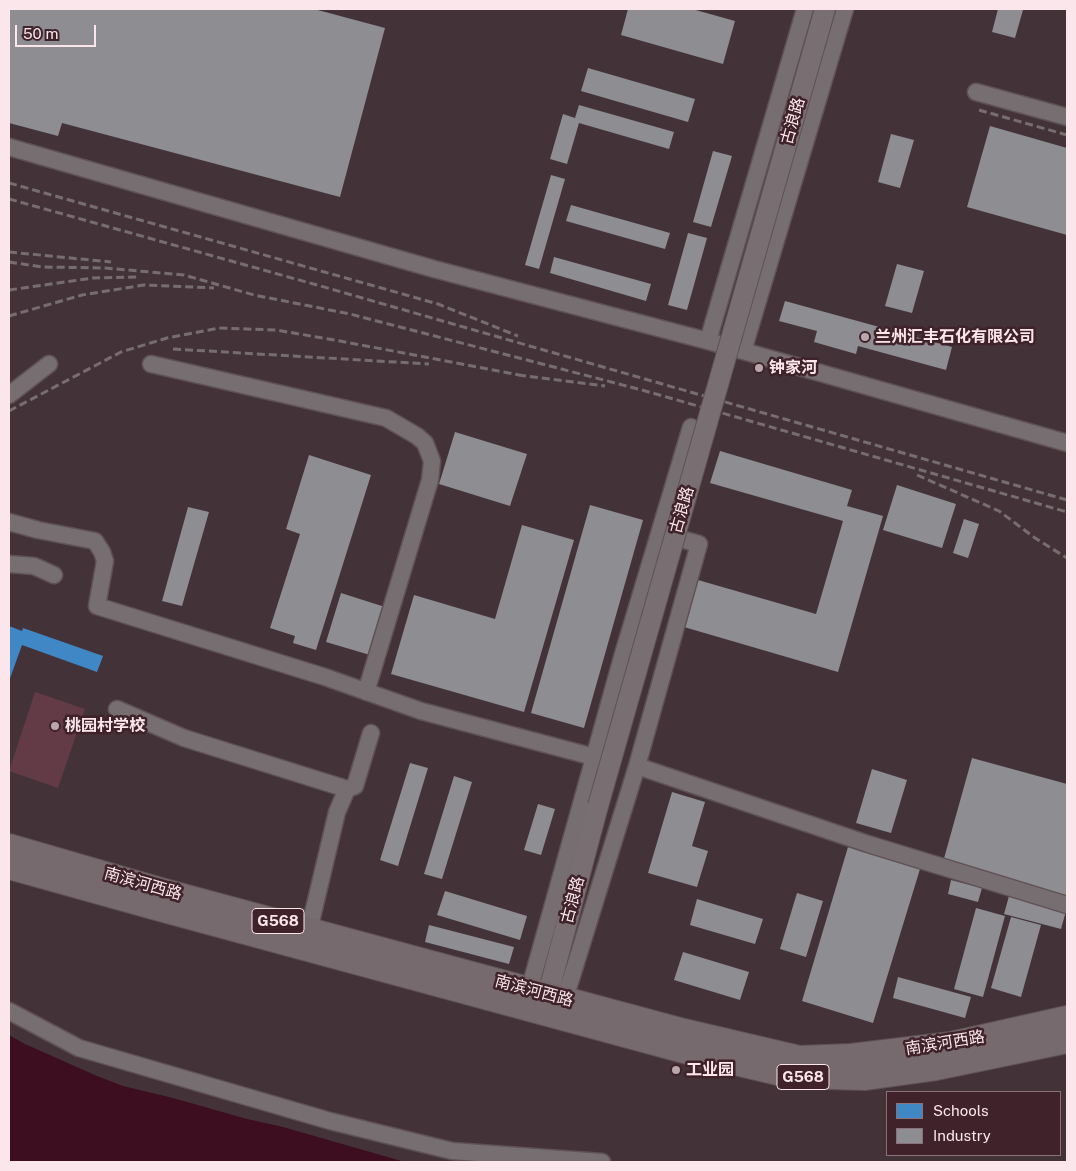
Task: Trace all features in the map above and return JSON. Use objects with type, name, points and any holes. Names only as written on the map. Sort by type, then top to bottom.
[{"type":"highway","name":"南滨河西路","points":[[9,846],[309,930],[545,1003],[680,1050],[791,1076],[864,1078],[936,1068],[1067,1041]]},
{"type":"highway","name":"南滨河西路","points":[[9,867],[147,906],[545,1003],[684,1031],[799,1058],[850,1056],[951,1044],[1067,1018]]},
{"type":"main road","name":"古浪路","points":[[545,1003],[598,806],[825,9]]},
{"type":"street","name":"古浪路","points":[[708,341],[806,9]]},
{"type":"street","name":"古浪路","points":[[743,351],[845,9]]},
{"type":"street","points":[[976,92],[1067,117]]},
{"type":"street","points":[[9,147],[434,270],[708,341],[1067,443]]},
{"type":"street","points":[[9,395],[49,364]]},
{"type":"street","points":[[151,364],[386,418],[417,436],[425,443],[432,460],[430,480],[366,692]]},
{"type":"street","points":[[545,1003],[594,757],[691,427]]},
{"type":"street","points":[[9,522],[38,530],[96,541],[105,561],[97,606],[325,677],[421,711],[594,757]]},
{"type":"street","points":[[545,1003],[637,766],[699,544],[659,533]]},
{"type":"street","points":[[9,564],[34,566],[54,575]]},
{"type":"street","points":[[117,709],[184,738],[347,789],[355,786],[372,733]]},
{"type":"street","points":[[637,766],[868,844],[1067,905]]},
{"type":"street","points":[[309,930],[337,812],[347,789]]},
{"type":"street","points":[[9,1011],[79,1048],[330,1121],[452,1150],[602,1162]]},
{"type":"shaded area","points":[[35,692],[85,709],[58,788],[9,771]]},
{"type":"shaded area","points":[[9,1035],[25,1044],[123,1086],[283,1127],[405,1162],[9,1162]]},
{"type":"building: Schools","points":[[9,626],[22,631],[23,628],[103,656],[97,672],[22,645],[9,681]]},
{"type":"building: Industry","points":[[9,9],[314,9],[385,28],[340,197],[62,123],[58,136],[9,123]]},
{"type":"building: Industry","points":[[628,9],[692,9],[735,21],[723,64],[621,35]]},
{"type":"building: Industry","points":[[998,9],[1023,10],[1015,38],[992,32]]},
{"type":"building: Industry","points":[[588,68],[695,99],[688,122],[581,91]]},
{"type":"building: Industry","points":[[579,105],[674,132],[669,149],[579,123],[567,164],[550,159],[563,114],[575,118]]},
{"type":"building: Industry","points":[[990,126],[1067,148],[1067,235],[967,207]]},
{"type":"building: Industry","points":[[891,134],[914,140],[900,188],[878,182]]},
{"type":"building: Industry","points":[[713,151],[732,156],[711,227],[693,222]]},
{"type":"building: Industry","points":[[551,175],[565,179],[539,269],[525,265]]},
{"type":"building: Industry","points":[[571,205],[670,233],[665,249],[566,221]]},
{"type":"building: Industry","points":[[688,233],[707,238],[687,310],[668,305]]},
{"type":"building: Industry","points":[[554,257],[651,284],[646,301],[550,273]]},
{"type":"building: Industry","points":[[897,264],[924,271],[912,313],[885,306]]},
{"type":"building: Industry","name":"兰州汇丰石化有限公司","points":[[785,301],[952,347],[946,370],[858,346],[856,354],[814,342],[817,331],[779,321]]},
{"type":"building: Industry","points":[[455,432],[527,454],[510,506],[439,484]]},
{"type":"building: Industry","points":[[720,451],[852,490],[847,506],[883,516],[838,672],[684,627],[698,580],[816,614],[843,521],[710,483]]},
{"type":"building: Industry","points":[[309,455],[371,475],[316,650],[293,643],[295,636],[270,628],[300,534],[286,529]]},
{"type":"building: Industry","points":[[897,485],[956,504],[942,548],[883,530]]},
{"type":"building: Industry","points":[[590,505],[643,520],[584,728],[531,713]]},
{"type":"building: Industry","points":[[188,507],[209,512],[182,606],[162,601]]},
{"type":"building: Industry","points":[[964,519],[979,524],[968,558],[953,553]]},
{"type":"building: Industry","points":[[522,525],[574,540],[524,712],[391,674],[414,595],[495,619]]},
{"type":"building: Industry","points":[[341,593],[385,607],[370,655],[326,642]]},
{"type":"building: Industry","points":[[972,758],[1067,784],[1067,896],[943,862]]},
{"type":"building: Industry","points":[[410,763],[428,768],[398,866],[380,860]]},
{"type":"building: Industry","points":[[872,769],[907,780],[891,833],[856,823]]},
{"type":"building: Industry","points":[[454,776],[472,782],[442,879],[424,874]]},
{"type":"building: Industry","points":[[672,792],[705,802],[692,846],[708,851],[697,887],[648,873]]},
{"type":"building: Industry","points":[[538,804],[555,809],[541,855],[524,850]]},
{"type":"building: Industry","points":[[848,847],[920,869],[873,1023],[802,1001]]},
{"type":"building: Industry","points":[[951,880],[982,888],[978,902],[948,894]]},
{"type":"building: Industry","points":[[445,891],[527,916],[520,940],[437,915]]},
{"type":"building: Industry","points":[[797,893],[823,901],[806,957],[780,949]]},
{"type":"building: Industry","points":[[1009,896],[1066,911],[1061,929],[1004,914]]},
{"type":"building: Industry","points":[[697,899],[763,919],[755,944],[690,925]]},
{"type":"building: Industry","points":[[976,908],[1005,916],[983,997],[954,989]]},
{"type":"building: Industry","points":[[1011,917],[1041,925],[1021,997],[991,988]]},
{"type":"building: Industry","points":[[429,925],[514,947],[509,964],[425,942]]},
{"type":"building: Industry","points":[[683,952],[749,972],[740,1000],[674,980]]},
{"type":"building: Industry","points":[[898,977],[971,997],[965,1018],[893,998]]},
{"type":"railway","points":[[979,110],[1067,135]]},
{"type":"railway","points":[[9,183],[438,304],[518,336]]},
{"type":"railway","points":[[9,199],[317,285],[1067,500]]},
{"type":"railway","points":[[9,252],[111,262]]},
{"type":"railway","points":[[9,262],[43,267],[105,268],[184,275],[254,295],[350,314],[642,390],[1067,512]]},
{"type":"railway","points":[[9,290],[93,278],[140,277]]},
{"type":"railway","points":[[9,316],[82,295],[144,285],[214,288]]},
{"type":"railway","points":[[9,411],[121,352],[167,338],[219,328],[276,330],[525,376]]},
{"type":"railway","points":[[173,349],[429,364]]},
{"type":"railway","points":[[518,375],[605,386]]},
{"type":"railway","points":[[917,475],[999,511],[1035,538],[1067,558]]},
{"type":"place","name":"兰州汇丰石化有限公司","points":[[865,337]]},
{"type":"place","name":"钟家河","points":[[759,368]]},
{"type":"place","name":"桃园村学校","points":[[55,726]]},
{"type":"place","name":"工业园","points":[[676,1070]]}]
